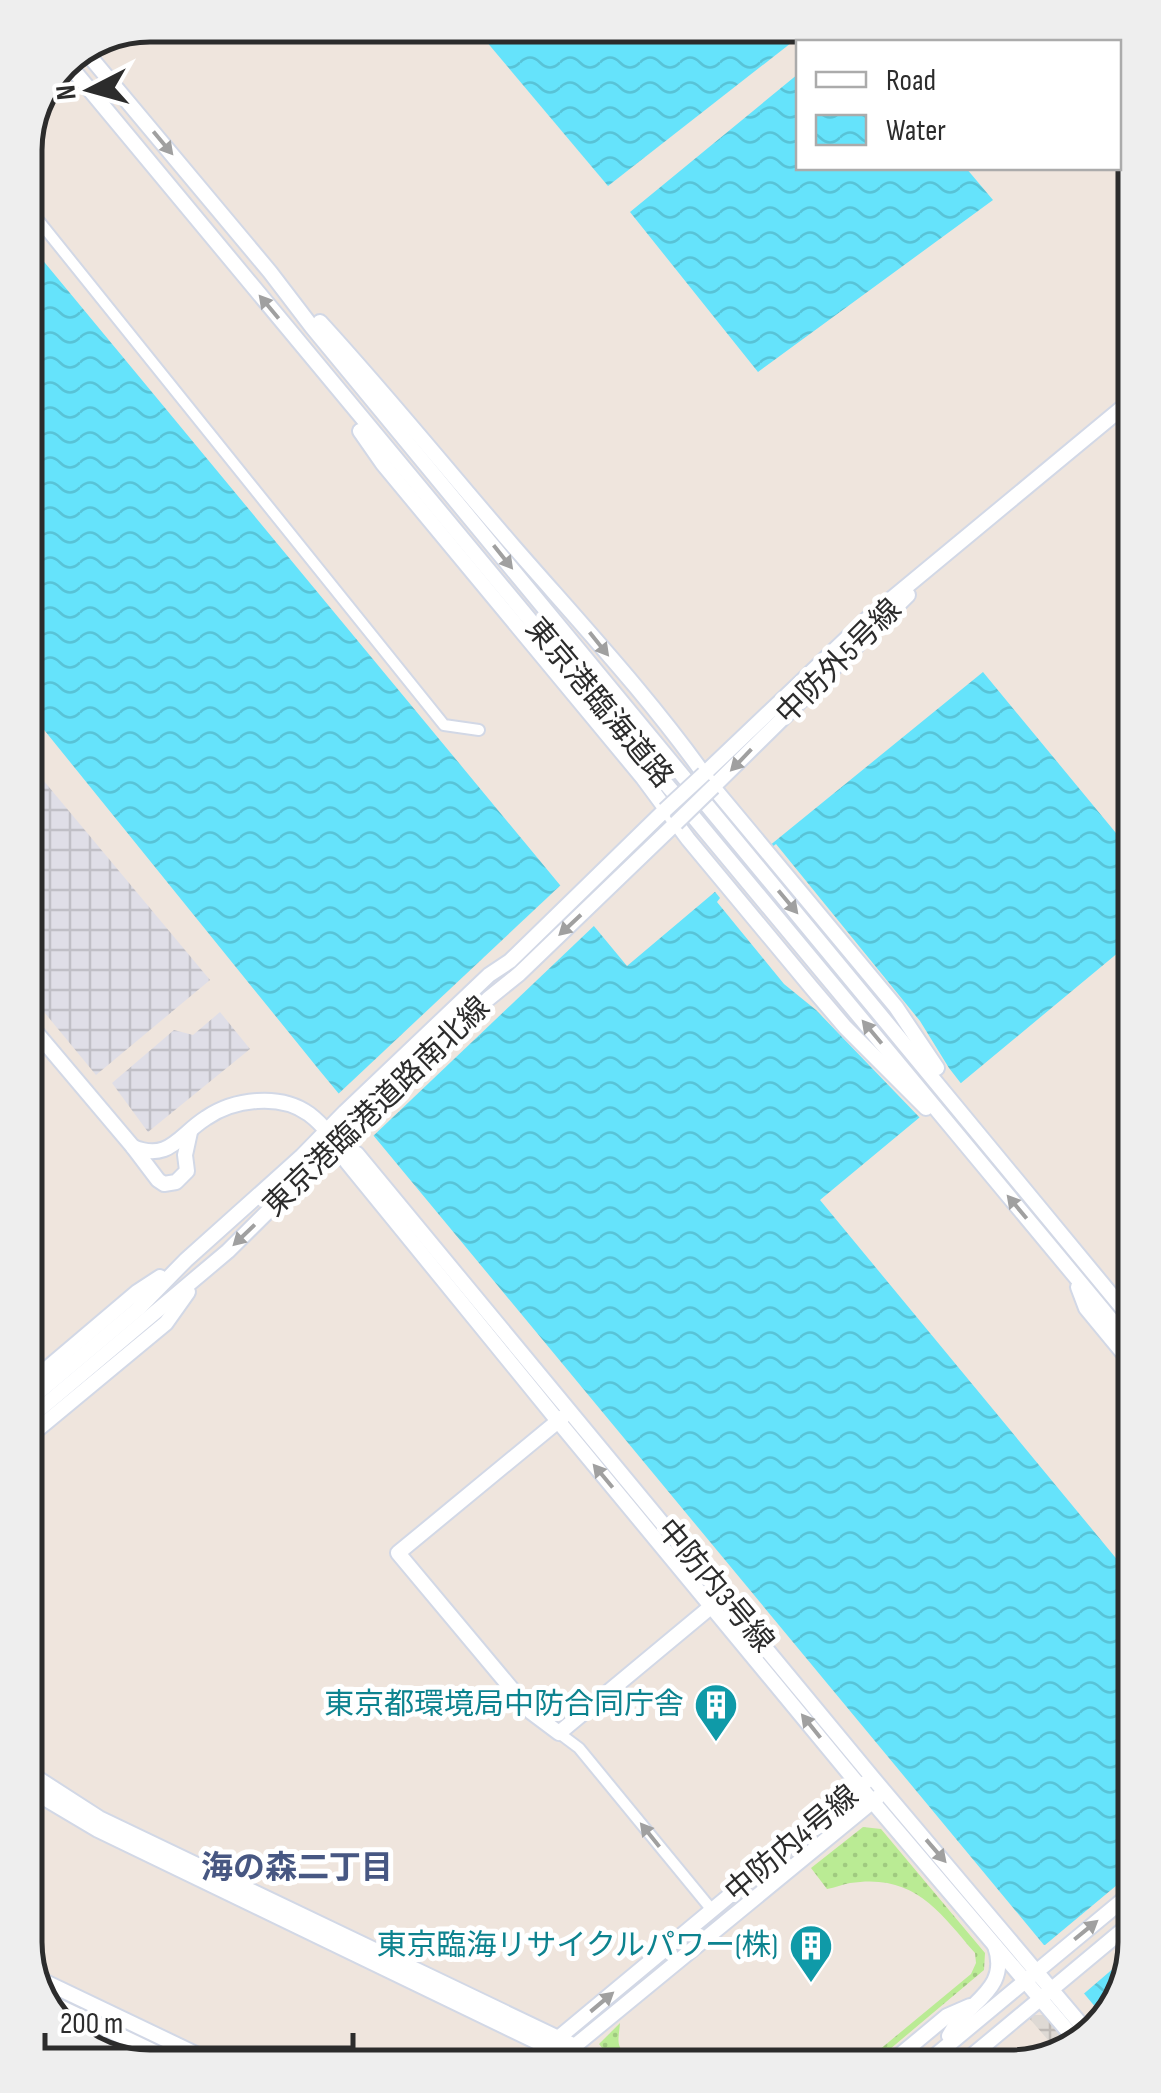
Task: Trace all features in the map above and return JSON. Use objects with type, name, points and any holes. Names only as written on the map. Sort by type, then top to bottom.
[{"type":"street","name":"東京港臨海道路","points":[[94,59],[1118,1304]]},
{"type":"street","name":"東京港臨海道路","points":[[75,74],[1118,1328]]},
{"type":"street","points":[[43,226],[444,725],[478,730]]},
{"type":"street","points":[[270,272],[291,289],[382,389],[574,614],[896,1007],[964,1114]]},
{"type":"street","points":[[294,336],[383,464],[845,1028],[959,1138]]},
{"type":"street","name":"中防外5号線","points":[[708,781],[763,726],[859,645],[964,537],[1118,410]]},
{"type":"street","name":"東京港臨港道路南北線","points":[[42,1407],[200,1276],[337,1144],[350,1118],[490,975],[666,810],[708,781]]},
{"type":"street","name":"東京港臨港道路南北線","points":[[42,1389],[138,1309],[326,1132],[350,1118],[519,974],[676,823],[708,781]]},
{"type":"street","points":[[43,1040],[164,1184],[176,1182],[187,1171],[190,1132]]},
{"type":"street","name":"中防内3号線","points":[[159,1152],[220,1110],[256,1101],[283,1103],[307,1112],[337,1144],[558,1422],[718,1601]]},
{"type":"street","name":"中防内3号線","points":[[337,1144],[357,1154],[570,1411],[718,1601],[1045,1992],[1071,2032]]},
{"type":"street","points":[[133,1147],[159,1152]]},
{"type":"street","points":[[152,1170],[153,1157],[159,1152]]},
{"type":"street","points":[[1050,1221],[1118,1292]]},
{"type":"street","points":[[42,1372],[137,1292],[186,1260]]},
{"type":"street","points":[[1072,1272],[1086,1308],[1118,1347]]},
{"type":"street","points":[[42,1425],[166,1323],[200,1276]]},
{"type":"street","points":[[570,1411],[398,1553],[532,1712],[579,1748],[712,1910]]},
{"type":"street","points":[[560,1733],[718,1601]]},
{"type":"street","points":[[42,1781],[99,1818],[553,2043],[559,2050]]},
{"type":"street","name":"中防内4号線","points":[[544,2050],[866,1782]]},
{"type":"street","name":"中防内3号線","points":[[878,1796],[994,1946],[1031,1975]]},
{"type":"street","name":"中防内4号線","points":[[570,2050],[878,1796]]},
{"type":"street","points":[[42,1797],[98,1830],[553,2043]]},
{"type":"street","points":[[941,2050],[1118,1905]]},
{"type":"street","points":[[978,2050],[1118,1933]]},
{"type":"street","points":[[945,2046],[952,2029],[998,1974],[999,1958],[994,1946]]},
{"type":"street","points":[[51,1985],[187,2050]]},
{"type":"street","name":"中防内3号線","points":[[1045,1992],[1080,2025]]},
{"type":"street","points":[[906,2050],[947,2016],[976,2004]]},
{"type":"street","points":[[65,2009],[151,2050]]},
{"type":"shaded area","points":[[43,780],[210,980],[96,1075],[43,1010]]},
{"type":"shaded area","points":[[220,1012],[250,1049],[148,1132],[112,1083],[174,1030],[193,1035]]},
{"type":"shaded area","points":[[1046,2015],[1066,2035],[1048,2040],[1029,2018]]},
{"type":"green space","points":[[863,1827],[881,1829],[985,1953],[984,1970],[889,2050],[879,2050],[971,1974],[975,1953],[937,1910],[908,1890],[872,1881],[827,1889],[811,1868]]},
{"type":"green space","points":[[620,2023],[622,2050],[604,2050],[599,2044]]},
{"type":"water","points":[[487,42],[791,43],[608,186]]},
{"type":"water","points":[[796,76],[796,170],[968,170],[993,200],[758,372],[630,212]]},
{"type":"water","points":[[43,260],[627,966],[983,672],[1118,835],[1118,953],[820,1200],[1118,1561],[1118,1957],[1096,2008],[320,1071],[43,728]]},
{"type":"pier","points":[[766,842],[771,848],[776,844],[920,1021],[963,1086],[922,1120],[816,1010],[784,984],[717,902],[720,898],[712,888]]},
{"type":"pier","points":[[564,882],[597,923],[370,1139],[335,1097]]},
{"type":"pier","points":[[1118,1884],[1116,1966],[1080,1997],[1038,1945],[1045,1945]]},
{"type":"place","name":"東京都環境局中防合同庁舎","points":[[716,1743]]},
{"type":"place","name":"東京臨海リサイクルパワー(株)","points":[[811,1984]]},
{"type":"district","name":"海の森二丁目","points":[[297,1868]]}]
